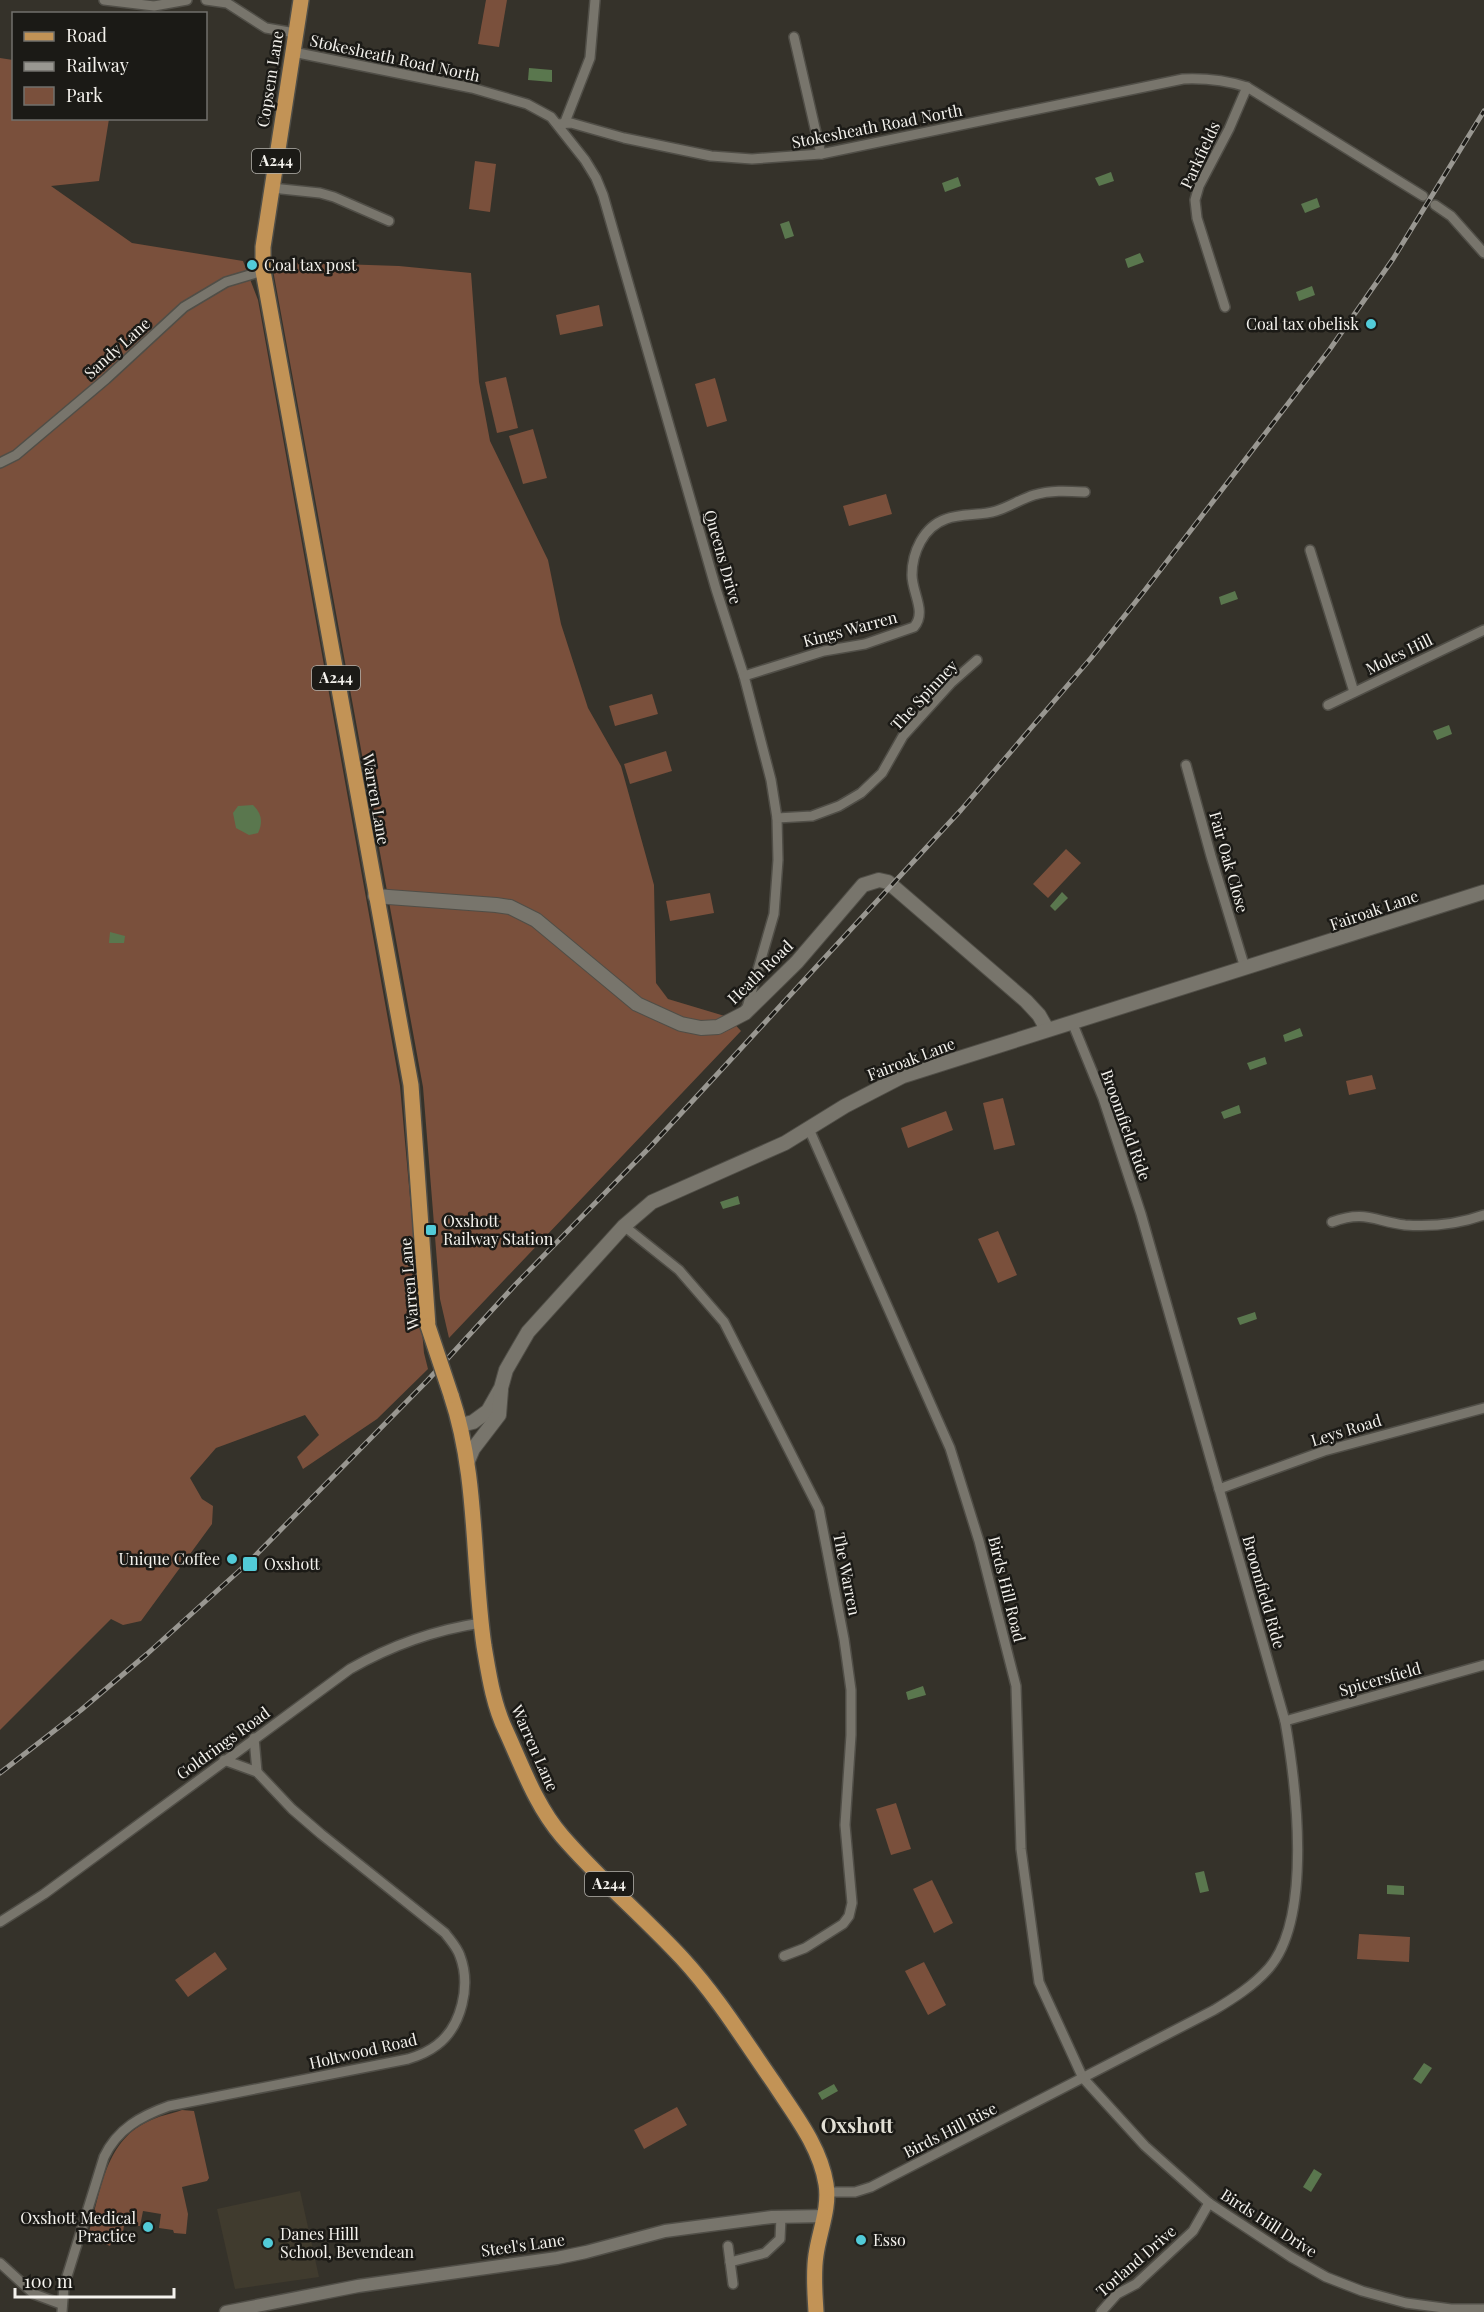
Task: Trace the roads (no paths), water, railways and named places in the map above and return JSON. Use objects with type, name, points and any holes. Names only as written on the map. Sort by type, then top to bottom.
[{"type":"main road","name":"Copsem Lane","points":[[263,271],[262,247],[301,0]]},
{"type":"main road","name":"Warren Lane","points":[[263,271],[411,1085],[429,1326],[461,1425],[467,1463],[481,1623],[494,1699],[508,1737],[545,1811],[562,1836],[683,1959],[717,2000],[806,2132],[825,2176],[827,2192]]},
{"type":"main road","name":"Heath Road","points":[[375,896],[496,905],[523,913],[536,920],[637,1004],[681,1024],[701,1028],[718,1027],[745,1013],[797,962],[863,885],[879,880],[888,882],[907,897],[1026,1001],[1039,1015],[1047,1029]]},
{"type":"main road","name":"Fairoak Lane","points":[[461,1425],[473,1422],[488,1412],[501,1388],[506,1370],[528,1332],[624,1226],[652,1202],[785,1143],[855,1100],[903,1076],[1047,1029],[1358,934],[1469,895],[1484,892]]},
{"type":"main road","points":[[467,1463],[473,1449],[499,1415],[501,1388]]},
{"type":"main road","name":"A244","points":[[816,2312],[814,2268],[825,2217],[827,2192]]},
{"type":"street","points":[[104,0],[154,6],[187,0]]},
{"type":"street","points":[[206,0],[227,3],[266,28],[296,33]]},
{"type":"street","points":[[562,123],[590,58],[595,0]]},
{"type":"street","points":[[794,38],[820,154]]},
{"type":"street","name":"Stokesheath Road North","points":[[293,52],[500,95],[537,108],[562,123],[624,138],[711,156],[752,159],[820,154],[1183,79],[1204,78],[1228,81],[1247,87],[1423,196]]},
{"type":"street","name":"Parkfields","points":[[1225,307],[1197,218],[1195,200],[1199,186],[1247,87]]},
{"type":"street","name":"Queens Drive","points":[[562,123],[596,178],[603,195],[716,589],[744,676],[771,780],[777,818],[778,860],[774,914],[745,1013]]},
{"type":"street","points":[[272,188],[320,193],[388,221]]},
{"type":"street","points":[[1435,205],[1451,216],[1484,253]]},
{"type":"street","name":"Sandy Lane","points":[[0,463],[16,455],[106,379],[184,307],[226,282],[263,271]]},
{"type":"street","name":"Kings Warren","points":[[744,676],[824,651],[865,644],[914,627],[921,614],[913,589],[912,574],[915,555],[921,539],[932,527],[945,519],[999,510],[1033,495],[1051,491],[1085,492]]},
{"type":"street","points":[[1310,550],[1354,692]]},
{"type":"street","name":"Moles Hill","points":[[1328,705],[1484,630]]},
{"type":"street","name":"The Spinney","points":[[777,818],[812,816],[839,806],[861,793],[882,773],[903,736],[951,683],[977,660]]},
{"type":"street","name":"Fair Oak Close","points":[[1186,765],[1245,968]]},
{"type":"street","name":"Broomfield Ride","points":[[1072,1022],[1103,1098],[1141,1214],[1284,1721],[1292,1763],[1297,1840],[1294,1905],[1289,1928],[1281,1951],[1269,1968],[1238,1995],[1187,2025],[1083,2078]]},
{"type":"street","name":"Birds Hill Road","points":[[809,1129],[950,1448],[980,1541],[1016,1686],[1021,1849],[1039,1982],[1083,2078]]},
{"type":"street","points":[[1332,1222],[1355,1216],[1368,1216],[1405,1224],[1448,1224],[1484,1215]]},
{"type":"street","name":"The Warren","points":[[624,1226],[679,1269],[724,1322],[819,1509],[844,1640],[851,1690],[851,1735],[845,1826],[852,1903],[849,1916],[843,1924],[805,1948],[784,1956]]},
{"type":"street","name":"Leys Road","points":[[1219,1489],[1324,1451],[1484,1408]]},
{"type":"street","name":"Goldrings Road","points":[[0,1922],[53,1888],[350,1669],[377,1653],[431,1633],[481,1623]]},
{"type":"street","name":"Spicersfield","points":[[1284,1721],[1484,1665]]},
{"type":"street","points":[[254,1738],[257,1772]]},
{"type":"street","name":"Holtwood Road","points":[[62,2308],[64,2286],[104,2157],[110,2144],[135,2121],[169,2106],[408,2059],[423,2054],[438,2044],[454,2027],[462,2006],[464,1992],[462,1963],[455,1946],[430,1920],[307,1821],[257,1772],[224,1760]]},
{"type":"street","name":"Birds Hill Rise","points":[[827,2192],[863,2190],[1083,2078]]},
{"type":"street","name":"Birds Hill Drive","points":[[1083,2078],[1145,2146],[1209,2203],[1291,2257],[1326,2277],[1362,2291],[1407,2303],[1451,2309],[1484,2309]]},
{"type":"street","name":"Torland Drive","points":[[1101,2312],[1118,2294],[1136,2284],[1193,2231],[1209,2203]]},
{"type":"street","points":[[730,2262],[765,2253],[780,2239],[781,2217]]},
{"type":"street","name":"Steel's Lane","points":[[226,2312],[358,2286],[567,2256],[665,2231],[781,2217],[825,2217]]},
{"type":"street","points":[[728,2246],[733,2284]]},
{"type":"street","points":[[0,2263],[34,2294],[62,2308]]},
{"type":"railway","points":[[0,1773],[81,1710],[249,1562],[427,1381],[516,1284],[651,1146],[961,810],[1091,658],[1330,349],[1393,259],[1484,111]]},
{"type":"place","name":"Coal tax post","points":[[252,265]]},
{"type":"place","name":"Coal tax obelisk","points":[[1371,324]]},
{"type":"place","name":"Oxshott Railway Station","points":[[431,1230]]},
{"type":"place","name":"Unique Coffee","points":[[232,1559]]},
{"type":"place","name":"Oxshott","points":[[250,1564]]},
{"type":"place","name":"Oxshott Medical Practice","points":[[148,2227]]},
{"type":"place","name":"Esso","points":[[861,2240]]},
{"type":"place","name":"Danes Hilll School, Bevendean","points":[[268,2243]]},
{"type":"district","name":"Oxshott","points":[[857,2126]]}]
